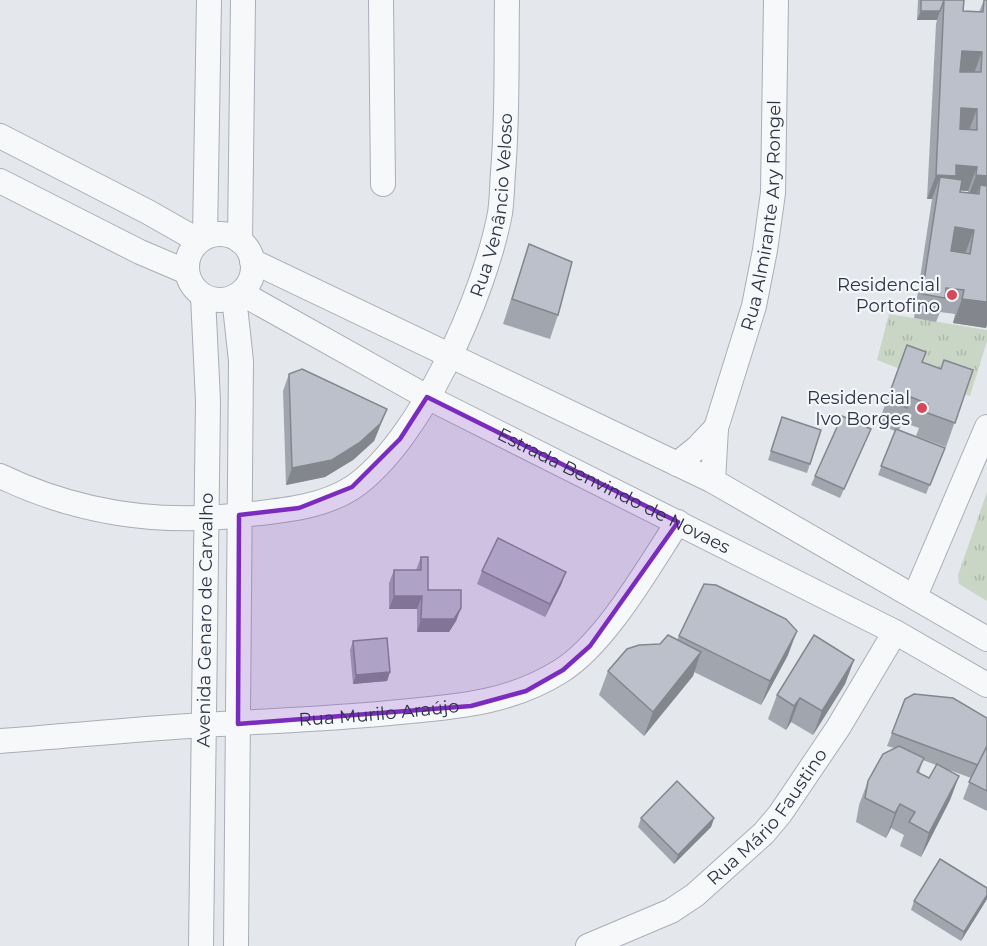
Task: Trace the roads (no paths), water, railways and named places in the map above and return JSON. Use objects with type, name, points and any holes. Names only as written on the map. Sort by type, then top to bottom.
[{"type":"street","points":[[202,239],[209,0]]},
{"type":"street","points":[[240,241],[243,0]]},
{"type":"street","points":[[381,0],[383,184]]},
{"type":"street","name":"Rua Venâncio Veloso","points":[[0,476],[68,503],[109,512],[176,519],[207,518],[299,508],[325,501],[352,487],[379,463],[400,440],[451,356],[485,269],[500,212],[505,145],[507,0]]},
{"type":"street","name":"Rua Almirante Ary Rongel","points":[[713,481],[716,428],[754,306],[765,250],[772,194],[776,0]]},
{"type":"street","points":[[0,136],[202,239]]},
{"type":"street","points":[[0,181],[140,252],[187,272]]},
{"type":"street","points":[[217,234],[240,241],[250,253],[251,278],[237,295],[219,301],[203,297],[190,282],[187,272],[188,256],[202,239],[217,234]]},
{"type":"street","points":[[252,261],[713,481],[987,639]]},
{"type":"street","name":"Estrada Benvindo de Novaes","points":[[237,295],[428,397],[895,632],[987,685]]},
{"type":"street","name":"Avenida Genaro de Carvalho","points":[[236,946],[241,361],[237,295]]},
{"type":"street","name":"Avenida Genaro de Carvalho","points":[[201,946],[207,518],[207,370],[203,297]]},
{"type":"street","points":[[915,596],[987,427]]},
{"type":"street","name":"Rua Almirante Ary Rongel","points":[[676,464],[697,448],[716,428]]},
{"type":"street","name":"Rua Murilo Araújo","points":[[0,741],[471,706],[526,691],[563,670],[590,646],[627,600],[678,522]]},
{"type":"street","name":"Rua Mário Faustino","points":[[588,946],[671,911],[695,896],[764,833],[780,814],[838,728],[895,632]]},
{"type":"place","name":"Residencial Portofino","points":[[952,295]]},
{"type":"place","name":"Residencial Ivo Borges","points":[[922,408]]}]
